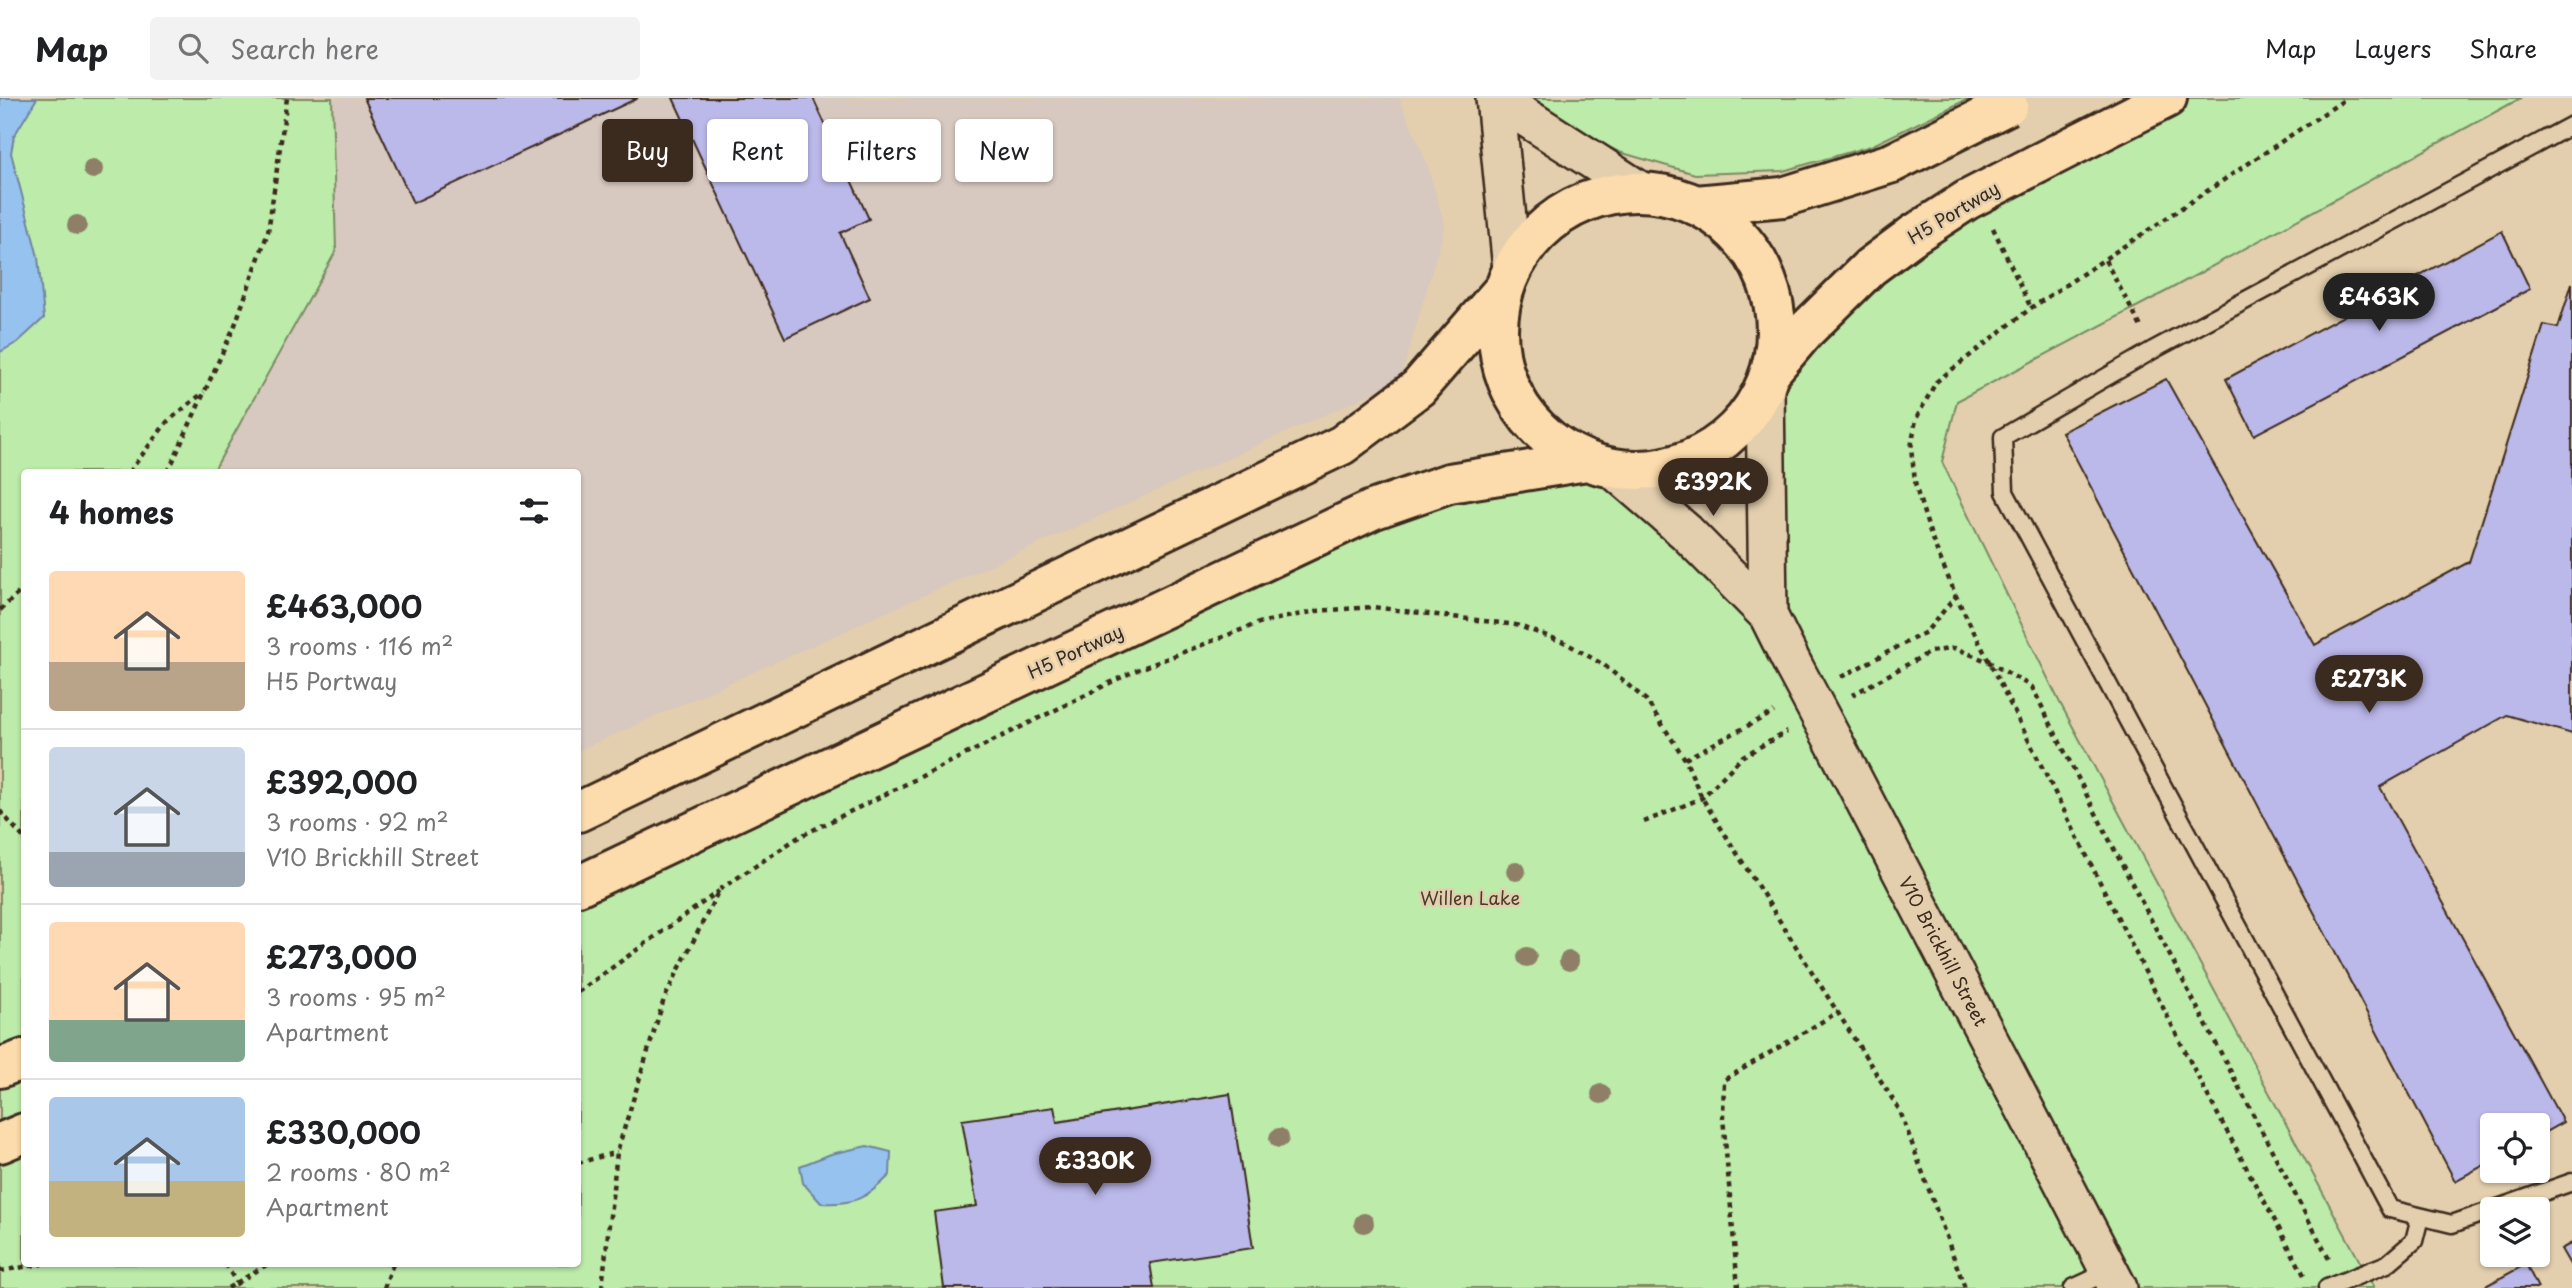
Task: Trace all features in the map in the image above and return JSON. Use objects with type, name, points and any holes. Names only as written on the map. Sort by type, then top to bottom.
[{"type":"main road","name":"H5 Portway","points":[[581,885],[1372,510],[1449,483],[1600,465],[1658,469],[1702,455],[1739,427],[1768,379],[1805,331],[1870,267],[1913,235],[1968,200],[2167,98]]},
{"type":"main road","points":[[1696,205],[1783,197],[1892,163],[2014,101]]},
{"type":"main road","points":[[581,811],[1342,445],[1418,387],[1508,280],[1534,237],[1565,211],[1602,196],[1642,191],[1665,194],[1696,205],[1729,226],[1755,256],[1772,292],[1777,331],[1768,379]]},
{"type":"main road","points":[[1508,280],[1497,332],[1504,373],[1522,411],[1551,441],[1600,465]]},
{"type":"main road","points":[[0,1068],[21,1060]]},
{"type":"main road","points":[[0,1143],[21,1134]]},
{"type":"street","points":[[1495,98],[1642,191]]},
{"type":"street","points":[[1495,98],[1508,280]]},
{"type":"street","name":"V10 Brickhill Street","points":[[1768,379],[1768,615]]},
{"type":"street","name":"V10 Brickhill Street","points":[[1600,465],[1686,532],[1768,615],[2114,1279]]},
{"type":"lane","points":[[2480,1214],[2452,1224],[2390,1209],[2005,492],[2003,437],[2153,350],[2572,125]]},
{"type":"lane","points":[[2530,1197],[2572,1182]]},
{"type":"lane","points":[[2334,1285],[2387,1264],[2414,1241],[2420,1217]]},
{"type":"lane","points":[[2073,1288],[2114,1279]]},
{"type":"path","points":[[169,469],[235,325],[268,232],[288,98]]},
{"type":"path","points":[[2305,1276],[2202,1085],[1956,596],[1932,539],[1916,488],[1911,448],[1916,419],[1936,382],[2031,308],[2347,98]]},
{"type":"path","points":[[2105,260],[2153,350]]},
{"type":"path","points":[[131,469],[167,422],[208,389]]},
{"type":"path","points":[[0,610],[21,591]]},
{"type":"path","points":[[581,990],[719,890],[799,837],[1132,672],[1259,623],[1316,611],[1373,607],[1516,625],[1564,642],[1604,665],[1646,700],[1685,759],[1702,798],[1900,1111],[1965,1288]]},
{"type":"path","points":[[1848,697],[1930,652],[1955,648],[1989,662],[2032,687],[2334,1285]]},
{"type":"path","points":[[1644,822],[1702,798],[1743,756],[1790,730]]},
{"type":"path","points":[[0,811],[21,835]]},
{"type":"path","points":[[602,1288],[617,1152],[664,999],[719,890]]},
{"type":"path","points":[[1738,1288],[1723,1117],[1724,1080],[1838,1012]]},
{"type":"path","points":[[581,1162],[617,1152]]},
{"type":"path","points":[[0,1271],[24,1267]]},
{"type":"path","points":[[227,1267],[239,1286]]},
{"type":"path","points":[[228,1288],[239,1286],[264,1267]]},
{"type":"path","points":[[384,1288],[392,1267]]},
{"type":"shaded area","points":[[332,98],[1399,98],[1426,161],[1445,226],[1400,381],[581,750],[581,469],[215,469],[336,251]]},
{"type":"green space","name":"Willen Lake","points":[[0,98],[332,98],[336,251],[215,469],[21,469],[21,1267],[581,1267],[581,885],[1372,510],[1587,461],[1767,614],[1765,388],[1870,267],[2167,98],[2521,98],[2165,292],[1957,401],[1942,462],[2059,701],[2374,1288],[0,1288]]},
{"type":"green space","points":[[1529,98],[1970,98],[1871,146],[1783,171],[1695,174],[1619,152],[1560,124]]},
{"type":"water","points":[[0,98],[37,98],[14,136],[11,153],[38,257],[44,318],[18,342],[0,352]]},
{"type":"water","points":[[867,1146],[891,1152],[890,1175],[867,1194],[842,1203],[821,1203],[803,1183],[800,1166],[831,1154]]},
{"type":"building","points":[[364,98],[638,98],[413,203]]},
{"type":"building","points":[[673,98],[813,98],[823,119],[822,182],[852,182],[869,219],[840,233],[870,298],[785,338],[712,182],[808,182],[808,119],[707,119],[707,171],[693,141],[693,119],[683,119]]},
{"type":"building","points":[[2502,231],[2530,289],[2254,435],[2226,379]]},
{"type":"building","points":[[2572,283],[2572,734],[2507,715],[2380,787],[2563,1122],[2550,1129],[2550,1113],[2480,1113],[2480,1167],[2455,1181],[2062,432],[2166,379],[2315,645],[2469,562],[2544,325],[2558,328]]},
{"type":"building","points":[[1230,1094],[1253,1248],[1150,1263],[1154,1288],[944,1288],[934,1212],[977,1206],[962,1120],[1054,1107],[1057,1122]]},
{"type":"building","points":[[2572,1243],[2572,1268],[2561,1249]]},
{"type":"building","points":[[2520,1267],[2528,1267],[2538,1288],[2482,1288]]}]
